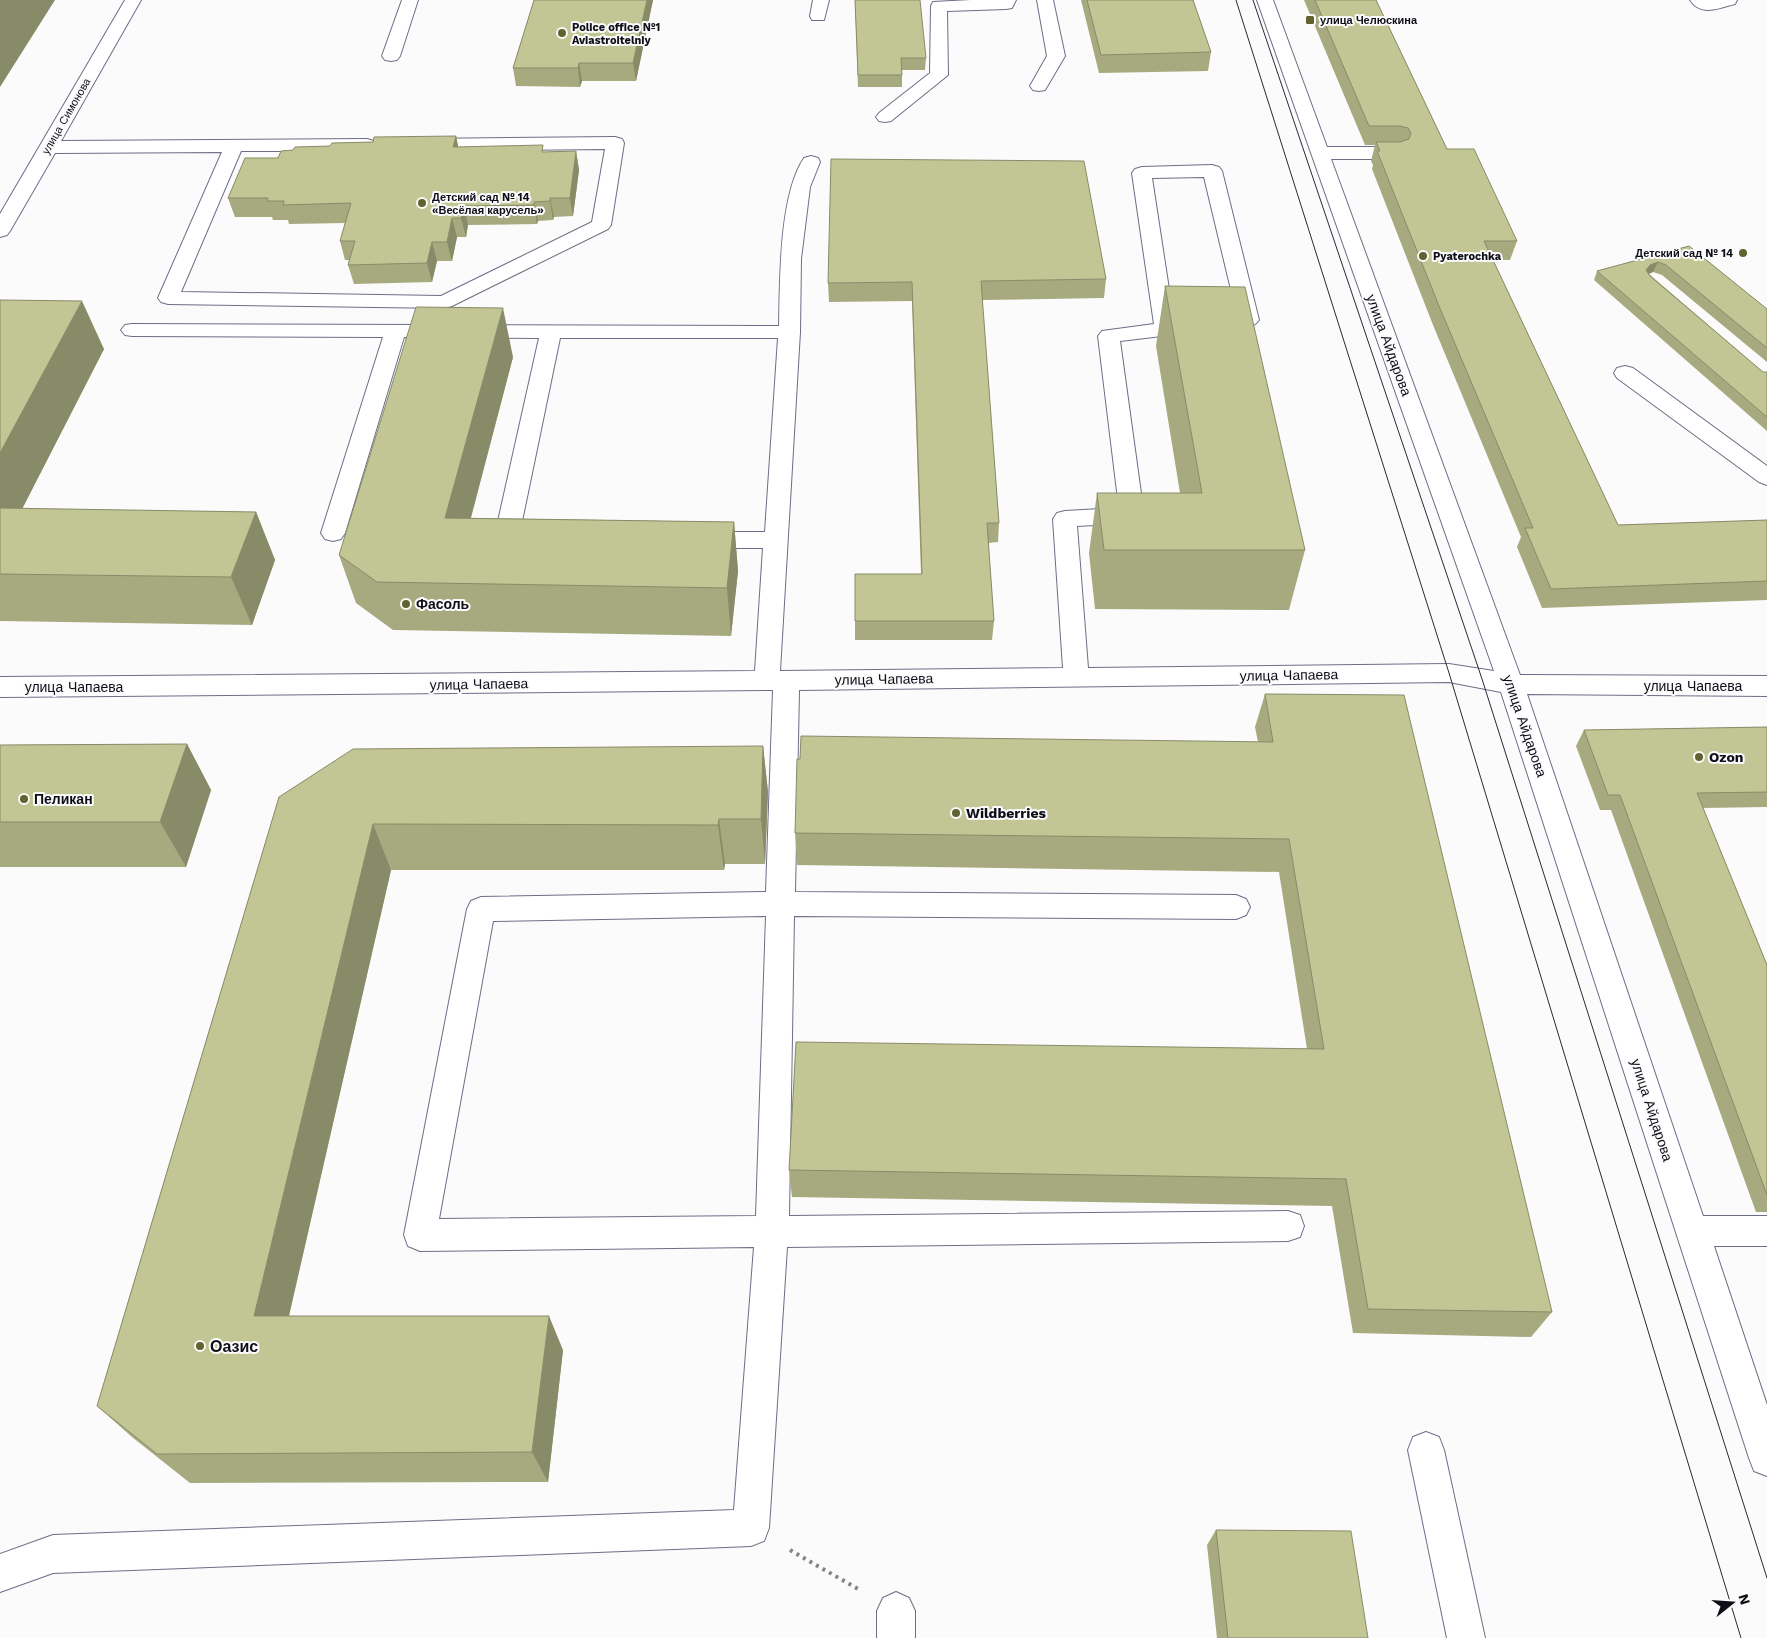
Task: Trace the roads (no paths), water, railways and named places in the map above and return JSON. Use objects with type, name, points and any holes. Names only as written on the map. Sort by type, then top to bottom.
[{"type":"street","name":"улица Симонова","points":[[1,228],[132,0]]},
{"type":"street","points":[[390,56],[410,0]]},
{"type":"street","points":[[886,118],[939,75],[939,6],[1006,4],[1008,0]]},
{"type":"street","points":[[1039,86],[1056,56],[1046,0]]},
{"type":"street","name":"улица Айдарова","points":[[1264,0],[1511,684],[1767,1458]]},
{"type":"street","points":[[1698,0],[1707,6],[1729,0]]},
{"type":"street","points":[[234,146],[168,298],[445,302],[601,225],[615,144],[400,145]]},
{"type":"street","points":[[48,147],[380,145]]},
{"type":"street","points":[[1320,152],[1396,153]]},
{"type":"street","points":[[0,1573],[52,1554],[751,1528],[772,1231],[780,904],[776,680],[776,540],[792,259],[800,188],[811,162]]},
{"type":"street","points":[[1076,677],[1066,519],[1132,515],[1109,336],[1165,330],[1221,324],[1249,320],[1212,171],[1142,173],[1165,330]]},
{"type":"street","points":[[132,330],[789,332]]},
{"type":"street","points":[[332,532],[395,331]]},
{"type":"street","points":[[546,540],[506,539],[550,331]]},
{"type":"street","points":[[1625,373],[1767,477]]},
{"type":"street","points":[[676,540],[776,540]]},
{"type":"street","name":"улица Чапаева","points":[[0,687],[285,686],[1448,673],[1511,684],[1767,686]]},
{"type":"street","points":[[1236,907],[780,904],[481,909],[420,1235],[1288,1226]]},
{"type":"street","points":[[1692,1231],[1767,1231]]},
{"type":"street","points":[[1426,1450],[1466,1638]]},
{"type":"tram line","points":[[1236,0],[1449,673],[1741,1638]]},
{"type":"tram line","points":[[1253,0],[1482,679],[1767,1578]]},
{"type":"place","name":"улица Челюскина","points":[[1310,20]]},
{"type":"place","name":"Police office №1 Aviastroitelniy","points":[[562,33]]},
{"type":"place","name":"Детский сад № 14 «Весёлая карусель»","points":[[422,203]]},
{"type":"place","name":"Детский сад № 14","points":[[1743,253]]},
{"type":"place","name":"Pyaterochka","points":[[1423,256]]},
{"type":"place","name":"Фасоль","points":[[406,604]]},
{"type":"place","name":"Ozon","points":[[1699,757]]},
{"type":"place","name":"Пеликан","points":[[24,799]]},
{"type":"place","name":"Wildberries","points":[[956,813]]},
{"type":"place","name":"Оазис","points":[[200,1346]]}]
